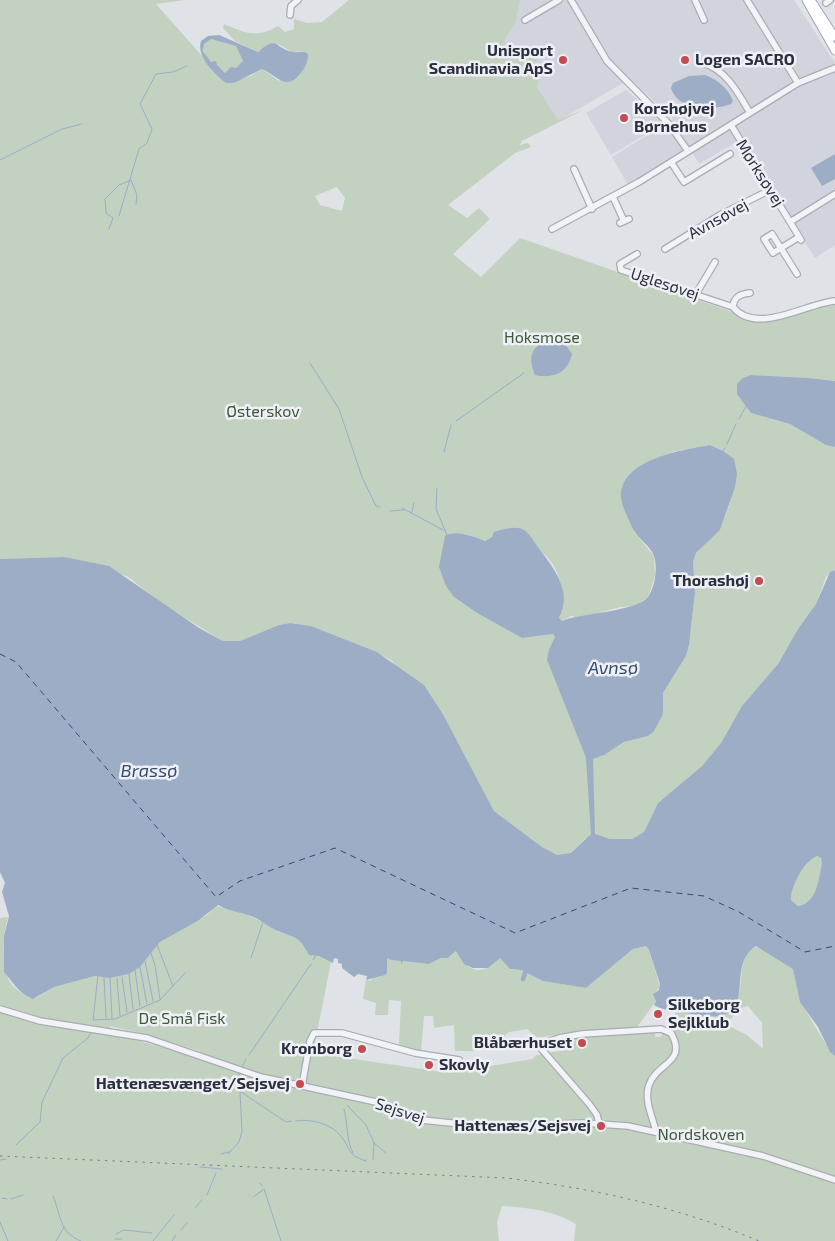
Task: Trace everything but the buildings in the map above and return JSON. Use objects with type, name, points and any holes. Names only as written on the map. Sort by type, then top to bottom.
[{"type":"main road","points":[[806,0],[835,51]]},
{"type":"main road","points":[[811,0],[834,37]]},
{"type":"street","points":[[290,15],[292,6],[298,0]]},
{"type":"street","points":[[525,20],[559,0]]},
{"type":"street","points":[[570,0],[607,61],[669,124],[688,151]]},
{"type":"street","points":[[695,0],[704,20]]},
{"type":"street","points":[[747,0],[798,83]]},
{"type":"street","name":"Mørksøvej","points":[[704,64],[719,70],[730,81],[750,113]]},
{"type":"street","name":"Mørksøvej","points":[[552,229],[613,197],[798,83],[835,68]]},
{"type":"street","name":"Mørksøvej","points":[[731,125],[800,239],[781,248],[798,274]]},
{"type":"street","points":[[671,162],[684,182],[730,154]]},
{"type":"street","points":[[574,170],[592,209]]},
{"type":"street","name":"Avnsøvej","points":[[665,249],[720,215],[770,190]]},
{"type":"street","name":"Mørksøvej","points":[[790,222],[835,194]]},
{"type":"street","points":[[613,197],[624,221]]},
{"type":"street","name":"Uglesøvej","points":[[637,254],[623,261],[620,264],[621,270],[659,284],[696,294],[756,318],[773,318],[835,301]]},
{"type":"street","points":[[696,294],[715,262]]},
{"type":"street","points":[[732,307],[733,301],[738,296],[750,293]]},
{"type":"street","name":"Sejsvej","points":[[0,1009],[40,1021],[139,1036],[261,1077],[376,1102],[415,1118],[440,1123],[490,1127],[599,1123],[656,1130],[764,1156],[835,1180]]},
{"type":"street","points":[[599,1123],[597,1114],[590,1105],[538,1045],[559,1038],[582,1034],[661,1029],[671,1033],[676,1050],[672,1060],[660,1070],[649,1084],[648,1102],[656,1130]]},
{"type":"street","points":[[302,1086],[310,1041],[314,1033],[342,1033],[415,1053],[459,1060]]},
{"type":"shaded area","points":[[520,0],[794,0],[835,63],[835,245],[815,258],[740,140],[699,164],[689,147],[628,185],[612,157],[673,119],[630,79],[558,121],[537,87],[539,82],[535,69],[540,47],[514,61],[504,41],[516,22]]},
{"type":"shaded area","name":"Korshøjvej Børnehus","points":[[626,90],[665,123],[611,155],[586,113]]},
{"type":"green space","name":"Østerskov","points":[[0,0],[185,0],[156,4],[226,83],[251,76],[262,69],[279,81],[304,51],[292,52],[278,44],[263,48],[258,52],[235,41],[223,28],[224,24],[251,33],[263,32],[278,26],[285,32],[294,29],[294,19],[307,23],[322,22],[349,0],[520,0],[516,22],[504,41],[514,60],[540,46],[535,69],[539,82],[537,87],[558,120],[583,110],[522,141],[520,145],[528,143],[531,147],[515,153],[448,205],[467,218],[479,208],[490,219],[453,254],[481,277],[520,238],[747,317],[762,320],[835,303],[835,381],[751,375],[751,413],[790,424],[826,445],[835,447],[835,570],[830,572],[825,579],[816,605],[798,629],[778,664],[742,706],[721,743],[702,766],[658,803],[644,832],[632,839],[610,839],[595,835],[585,839],[571,853],[562,856],[552,854],[542,847],[494,811],[444,716],[391,660],[377,652],[311,626],[290,623],[279,625],[240,641],[223,641],[164,605],[127,576],[64,557],[0,559]],"holes":[[[337,187],[345,198],[342,211],[320,205],[315,196]],[[710,445],[723,451],[730,503],[720,530],[696,553],[693,563],[695,592],[686,656],[663,693],[663,714],[648,736],[624,742],[600,757],[586,758],[551,670],[549,649],[555,637],[553,634],[522,638],[477,613],[454,597],[442,574],[440,563],[450,534],[469,535],[484,541],[492,537],[493,534],[524,544],[541,552],[553,564],[560,582],[563,602],[559,619],[562,621],[571,616],[580,618],[620,607],[635,606],[648,597],[655,576],[654,556],[634,532],[672,452]]]},
{"type":"green space","points":[[211,39],[236,46],[243,61],[240,66],[225,73],[214,64],[205,53],[203,44]]},
{"type":"green space","points":[[815,856],[820,857],[822,861],[817,888],[810,900],[798,906],[791,900],[795,882],[802,870]]},
{"type":"green space","name":"Nordskoven","points":[[216,906],[243,913],[263,922],[278,932],[303,942],[309,955],[319,956],[331,962],[313,1053],[449,1073],[532,1059],[537,1055],[571,1049],[570,1032],[538,1038],[527,1029],[509,1032],[497,1042],[475,1051],[455,1051],[454,1025],[434,1028],[433,1016],[424,1016],[421,1052],[399,1045],[401,1001],[389,1000],[388,1015],[375,1015],[376,1003],[363,999],[366,980],[370,981],[377,975],[377,978],[387,973],[387,958],[401,961],[401,964],[402,961],[429,964],[441,958],[450,957],[456,951],[468,966],[476,970],[488,968],[500,958],[511,970],[521,970],[543,981],[586,988],[633,949],[646,946],[649,950],[660,987],[654,993],[656,1001],[632,1034],[655,1033],[655,1037],[660,1037],[663,1034],[667,1035],[676,1011],[709,1017],[740,990],[743,964],[752,949],[758,947],[772,954],[787,963],[794,970],[800,998],[821,1036],[835,1056],[835,1241],[574,1241],[576,1224],[568,1220],[540,1210],[502,1206],[497,1222],[499,1241],[0,1241],[0,918],[8,917],[4,938],[5,973],[16,989],[36,998],[54,987],[95,976],[110,978],[129,974],[140,967],[160,942],[207,915]],"holes":[[[748,1006],[762,1023],[763,1049],[747,1035],[725,1024],[743,1007]],[[109,1026],[141,1033],[200,1051],[196,1057],[118,1035]]]},
{"type":"water","points":[[219,35],[258,52],[273,43],[293,52],[308,54],[306,65],[294,80],[290,82],[285,82],[262,69],[234,83],[226,83],[208,65],[201,53],[201,41],[208,36]],"holes":[[[211,39],[236,46],[243,61],[236,68],[231,67],[225,73],[217,65],[216,61],[211,62],[203,51],[204,44]]]},
{"type":"water","points":[[705,75],[714,79],[725,88],[733,101],[731,104],[715,108],[696,107],[688,105],[675,96],[671,88],[673,83],[689,76]]},
{"type":"water","points":[[835,154],[835,179],[822,186],[811,168]]},
{"type":"water","points":[[555,338],[565,344],[572,354],[570,361],[563,370],[554,375],[535,375],[531,361],[534,351],[537,346]]},
{"type":"water","points":[[751,375],[835,381],[835,447],[826,445],[790,424],[751,413],[737,394],[737,384],[743,378]]},
{"type":"water","name":"Brassø","points":[[710,445],[734,459],[737,474],[735,487],[720,530],[696,553],[693,562],[695,592],[686,656],[663,693],[663,714],[654,731],[648,736],[624,742],[604,755],[593,759],[595,834],[610,839],[632,839],[644,832],[658,803],[702,766],[721,743],[742,706],[778,664],[798,629],[816,604],[830,572],[835,570],[835,1056],[830,1052],[818,1027],[800,1002],[793,969],[756,946],[746,956],[742,968],[736,1005],[728,1013],[714,1016],[667,1010],[654,1005],[656,1001],[653,994],[659,990],[660,984],[646,946],[633,949],[586,988],[543,981],[521,970],[510,969],[500,958],[488,968],[473,968],[464,964],[456,951],[448,958],[441,958],[429,964],[403,961],[401,965],[401,961],[387,958],[387,973],[366,980],[367,976],[358,974],[354,977],[342,968],[342,964],[338,963],[338,959],[334,958],[333,963],[319,956],[309,955],[303,945],[295,938],[277,931],[256,918],[218,905],[199,920],[160,942],[140,967],[129,974],[110,978],[95,976],[54,987],[33,999],[19,990],[4,972],[4,936],[9,916],[2,892],[5,883],[0,872],[0,559],[64,557],[109,566],[199,628],[223,641],[240,641],[279,625],[290,623],[311,626],[377,652],[424,685],[444,716],[494,811],[542,847],[557,855],[571,853],[591,834],[586,758],[547,660],[549,649],[555,637],[553,634],[522,638],[477,613],[454,597],[446,586],[439,567],[445,536],[459,533],[485,541],[492,537],[494,532],[501,530],[513,528],[524,530],[556,572],[560,581],[564,599],[559,618],[562,621],[632,606],[648,597],[654,583],[656,566],[652,552],[635,533],[624,509],[621,497],[623,484],[642,465],[655,459]],"holes":[[[817,856],[821,858],[820,876],[816,889],[809,900],[798,906],[791,900],[796,881],[803,868],[812,859]]]},
{"type":"waterway","points":[[119,216],[139,149],[147,143],[152,129],[140,104],[156,74],[173,72],[187,66]]},
{"type":"waterway","points":[[0,160],[62,129],[82,124]]},
{"type":"waterway","points":[[109,229],[113,218],[106,213],[105,199],[119,185],[131,180],[137,195],[136,204]]},
{"type":"waterway","points":[[310,363],[339,409],[362,477],[376,506],[380,507]]},
{"type":"waterway","points":[[456,421],[524,373]]},
{"type":"waterway","points":[[739,419],[746,406]]},
{"type":"waterway","points":[[727,444],[736,424]]},
{"type":"waterway","points":[[444,452],[451,425]]},
{"type":"waterway","points":[[437,488],[436,509],[447,535]]},
{"type":"waterway","points":[[412,512],[414,503]]},
{"type":"waterway","points":[[402,508],[443,530]]},
{"type":"waterway","points":[[390,511],[404,510]]},
{"type":"waterway","points":[[251,958],[263,922]]},
{"type":"waterway","points":[[157,945],[173,986]]},
{"type":"waterway","points":[[151,953],[155,965],[160,999]]},
{"type":"waterway","points":[[313,960],[316,955]]},
{"type":"waterway","points":[[145,961],[153,1001]]},
{"type":"waterway","points":[[249,1055],[311,964]]},
{"type":"waterway","points":[[140,967],[147,1004]]},
{"type":"waterway","points":[[135,970],[140,1006]]},
{"type":"waterway","points":[[98,975],[93,1020],[115,1019],[160,1000],[185,973]]},
{"type":"waterway","points":[[523,979],[525,973]]},
{"type":"waterway","points":[[129,974],[133,1009]]},
{"type":"waterway","points":[[104,977],[106,1018]]},
{"type":"waterway","points":[[122,977],[127,1012]]},
{"type":"waterway","points":[[110,978],[112,1018]]},
{"type":"waterway","points":[[117,978],[120,1016]]},
{"type":"waterway","points":[[16,1145],[40,1122],[42,1102],[63,1058],[88,1038],[90,1034]]},
{"type":"waterway","points":[[242,1067],[246,1059]]},
{"type":"waterway","points":[[228,1154],[239,1142],[242,1131],[239,1073]]},
{"type":"waterway","points":[[241,1092],[286,1122],[291,1121]]},
{"type":"waterway","points":[[347,1105],[366,1125],[374,1143],[386,1153]]},
{"type":"waterway","points":[[344,1109],[349,1142],[353,1153]]},
{"type":"waterway","points":[[296,1121],[314,1121],[326,1125],[340,1135],[355,1156],[366,1161]]},
{"type":"waterway","points":[[373,1160],[374,1143]]},
{"type":"waterway","points":[[221,1154],[229,1152]]},
{"type":"waterway","points":[[0,1160],[6,1159]]},
{"type":"waterway","points":[[200,1167],[222,1169]]},
{"type":"waterway","points":[[207,1195],[216,1173]]},
{"type":"waterway","points":[[264,1189],[281,1241]]},
{"type":"waterway","points":[[253,1197],[263,1190]]},
{"type":"waterway","points":[[11,1199],[23,1195]]},
{"type":"waterway","points":[[53,1196],[62,1223],[68,1233],[81,1241]]},
{"type":"waterway","points":[[2,1198],[7,1199]]},
{"type":"waterway","points":[[195,1208],[202,1200]]},
{"type":"waterway","points":[[153,1241],[174,1215]]},
{"type":"waterway","points":[[0,1222],[8,1241]]},
{"type":"waterway","points":[[181,1230],[187,1223]]},
{"type":"waterway","points":[[56,1241],[64,1227]]},
{"type":"waterway","points":[[116,1234],[124,1230],[152,1233]]},
{"type":"waterway","points":[[172,1241],[176,1235]]},
{"type":"waterway","points":[[115,1239],[122,1239]]},
{"type":"ferry route","points":[[0,654],[16,662],[216,897],[240,881],[335,848],[515,933],[631,888],[704,896],[739,912],[805,952],[835,946]]},
{"type":"railway","points":[[0,1156],[506,1178],[571,1187],[635,1200],[698,1218],[759,1241]]},
{"type":"place","name":"Unisport Scandinavia ApS","points":[[563,60]]},
{"type":"place","name":"Logen SACRO","points":[[685,60]]},
{"type":"place","name":"Korshøjvej Børnehus","points":[[624,118]]},
{"type":"place","name":"Thorashøj","points":[[759,581]]},
{"type":"place","name":"Silkeborg Sejlklub","points":[[658,1014]]},
{"type":"place","name":"Blåbærhuset","points":[[582,1043]]},
{"type":"place","name":"Kronborg","points":[[362,1049]]},
{"type":"place","name":"Skovly","points":[[429,1065]]},
{"type":"place","name":"Hattenæsvænget/Sejsvej","points":[[300,1084]]},
{"type":"place","name":"Hattenæs/Sejsvej","points":[[601,1126]]},
{"type":"park label","name":"Hoksmose","points":[[542,338]]},
{"type":"park label","name":"De Små Fisk","points":[[182,1019]]},
{"type":"water label","name":"Avnsø","points":[[613,668]]}]
